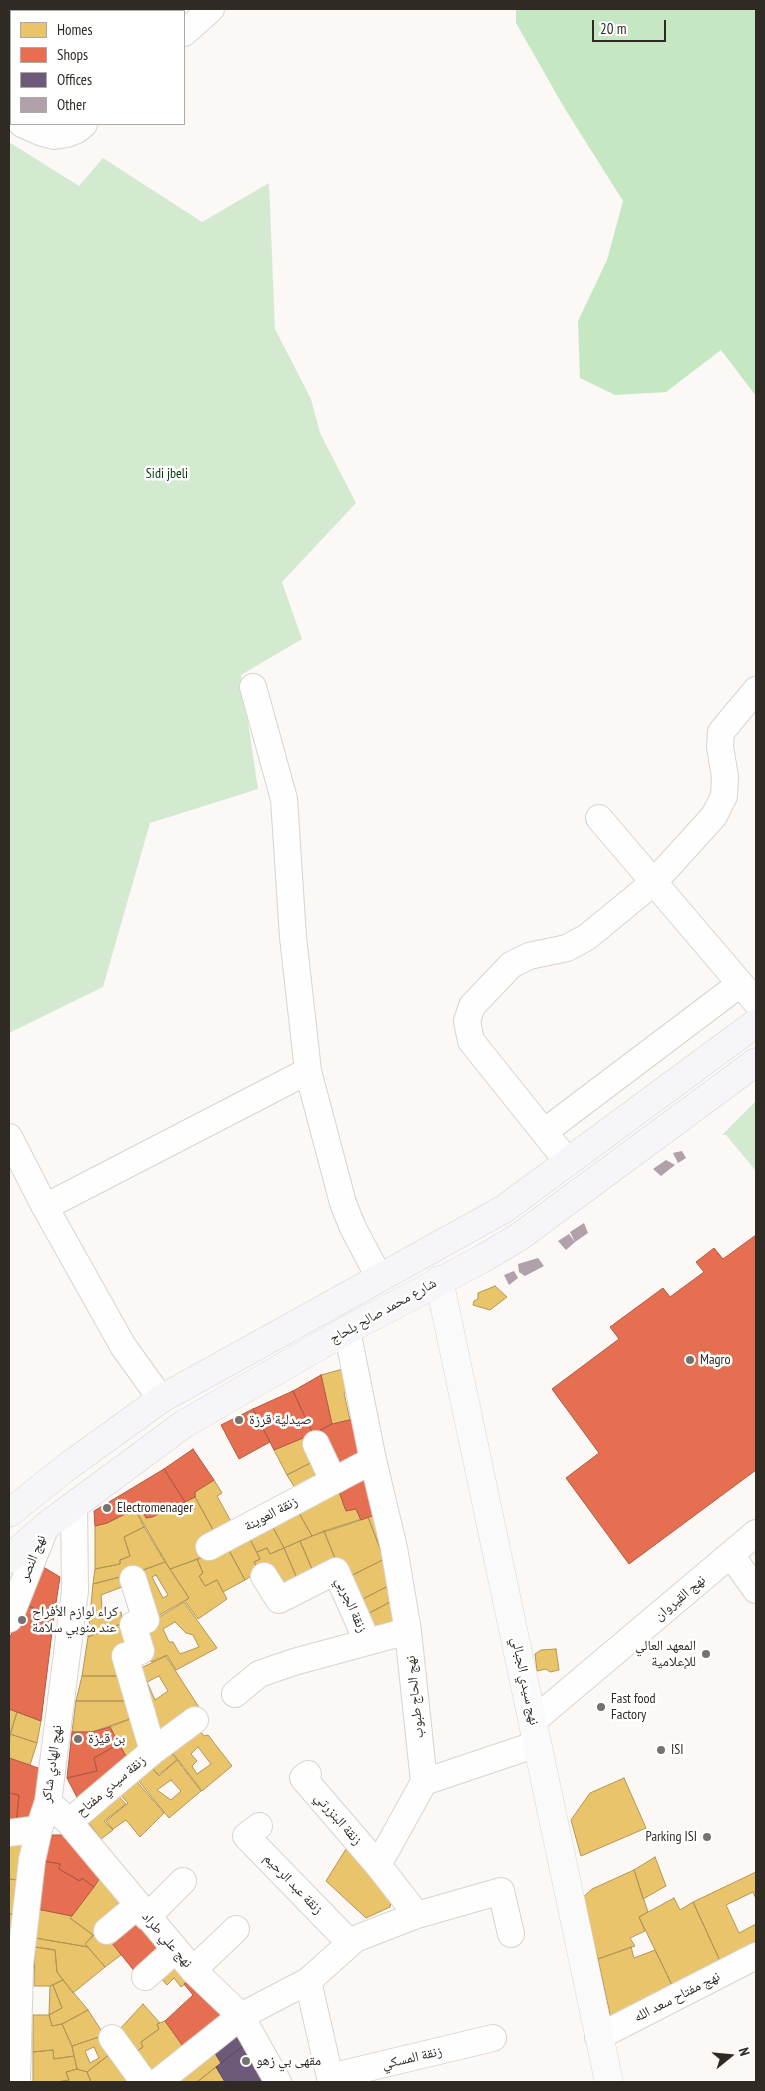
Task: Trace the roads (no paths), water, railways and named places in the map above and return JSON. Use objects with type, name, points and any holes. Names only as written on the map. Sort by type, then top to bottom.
[{"type":"main road","points":[[9,1513],[67,1467],[161,1399],[504,1209],[568,1162],[752,1034]]},
{"type":"main road","name":"شارع محمد صالح بلحاج","points":[[9,1559],[46,1526],[184,1424],[347,1330],[439,1280],[482,1260],[519,1237],[756,1062]]},
{"type":"street","points":[[185,32],[207,10]]},
{"type":"street","points":[[24,125],[54,136],[67,134],[83,125]]},
{"type":"street","points":[[253,687],[284,799],[293,937],[308,1071],[343,1203],[379,1277]]},
{"type":"street","points":[[568,1162],[472,1041],[467,1021],[472,1006],[511,965],[529,956],[567,948],[587,938],[654,882],[714,816],[724,796],[725,777],[720,747],[721,732],[756,690]]},
{"type":"street","points":[[544,1132],[748,993],[599,818]]},
{"type":"street","points":[[45,1208],[308,1071]]},
{"type":"street","points":[[9,1137],[45,1208],[123,1346],[161,1399]]},
{"type":"street","name":"نهج سيدي الجبالي","points":[[439,1280],[608,2082]]},
{"type":"street","name":"نهج الحاج طبوب","points":[[347,1330],[373,1460],[394,1548],[408,1631],[424,1782]]},
{"type":"street","points":[[316,1444],[333,1480]]},
{"type":"street","name":"زنقة العوينة","points":[[210,1547],[373,1460]]},
{"type":"street","name":"نهج الهادي شاكر","points":[[17,2082],[20,1966],[32,1860],[38,1829],[48,1802],[75,1591],[74,1505]]},
{"type":"street","name":"نهج النصر","points":[[9,1618],[46,1526]]},
{"type":"street","name":"نهج القيروان","points":[[535,1732],[756,1533]]},
{"type":"street","points":[[731,1555],[756,1590]]},
{"type":"street","name":"زنقة الجربي","points":[[264,1576],[279,1600],[336,1571],[367,1641]]},
{"type":"street","name":"زنقة سيدي مفتاح","points":[[133,1579],[146,1620],[133,1625],[141,1651],[125,1656],[152,1751]]},
{"type":"street","name":"زنقة الجربي","points":[[235,1694],[259,1674],[294,1662],[408,1631]]},
{"type":"street","name":"زنقة سيدي مفتاح","points":[[69,1822],[152,1751],[196,1720]]},
{"type":"street","points":[[417,1915],[378,1865],[424,1782],[535,1732]]},
{"type":"street","name":"زنقة البنزرتي","points":[[308,1774],[303,1778],[378,1865]]},
{"type":"street","name":"نهج علي طراد","points":[[48,1802],[69,1822],[193,1970],[241,2016],[278,2082]]},
{"type":"street","name":"زنقة عبد الرحيم","points":[[259,1826],[246,1836],[350,1943]]},
{"type":"street","points":[[9,1833],[38,1829]]},
{"type":"street","points":[[107,1931],[142,1911],[183,1881]]},
{"type":"street","points":[[158,2082],[241,2016],[308,1981],[355,1939],[417,1915],[501,1891],[511,1934]]},
{"type":"street","points":[[193,1970],[236,1929]]},
{"type":"street","points":[[145,1977],[176,1950]]},
{"type":"street","name":"نهج مفتاح سعد الله","points":[[598,2037],[756,1956]]},
{"type":"street","points":[[308,1981],[331,2080]]},
{"type":"street","points":[[112,2038],[144,2082]]},
{"type":"street","name":"زنقة المسكي","points":[[331,2080],[494,2038]]},
{"type":"place","name":"Magro","points":[[690,1360]]},
{"type":"place","name":"صيدلية قرزة","points":[[239,1420]]},
{"type":"place","name":"Electromenager","points":[[107,1508]]},
{"type":"place","name":"كراء لوازم الأفراح عند منوبي سلامة","points":[[22,1620]]},
{"type":"place","name":"المعهد العالي للإعلامية","points":[[706,1654]]},
{"type":"place","name":"Fast food Factory","points":[[601,1707]]},
{"type":"place","name":"بن قيزة","points":[[78,1739]]},
{"type":"place","name":"ISI","points":[[661,1750]]},
{"type":"place","name":"Parking ISI","points":[[707,1837]]},
{"type":"place","name":"مقهى بي زهو","points":[[246,2061]]},
{"type":"park label","name":"Sidi jbeli","points":[[167,474]]}]
